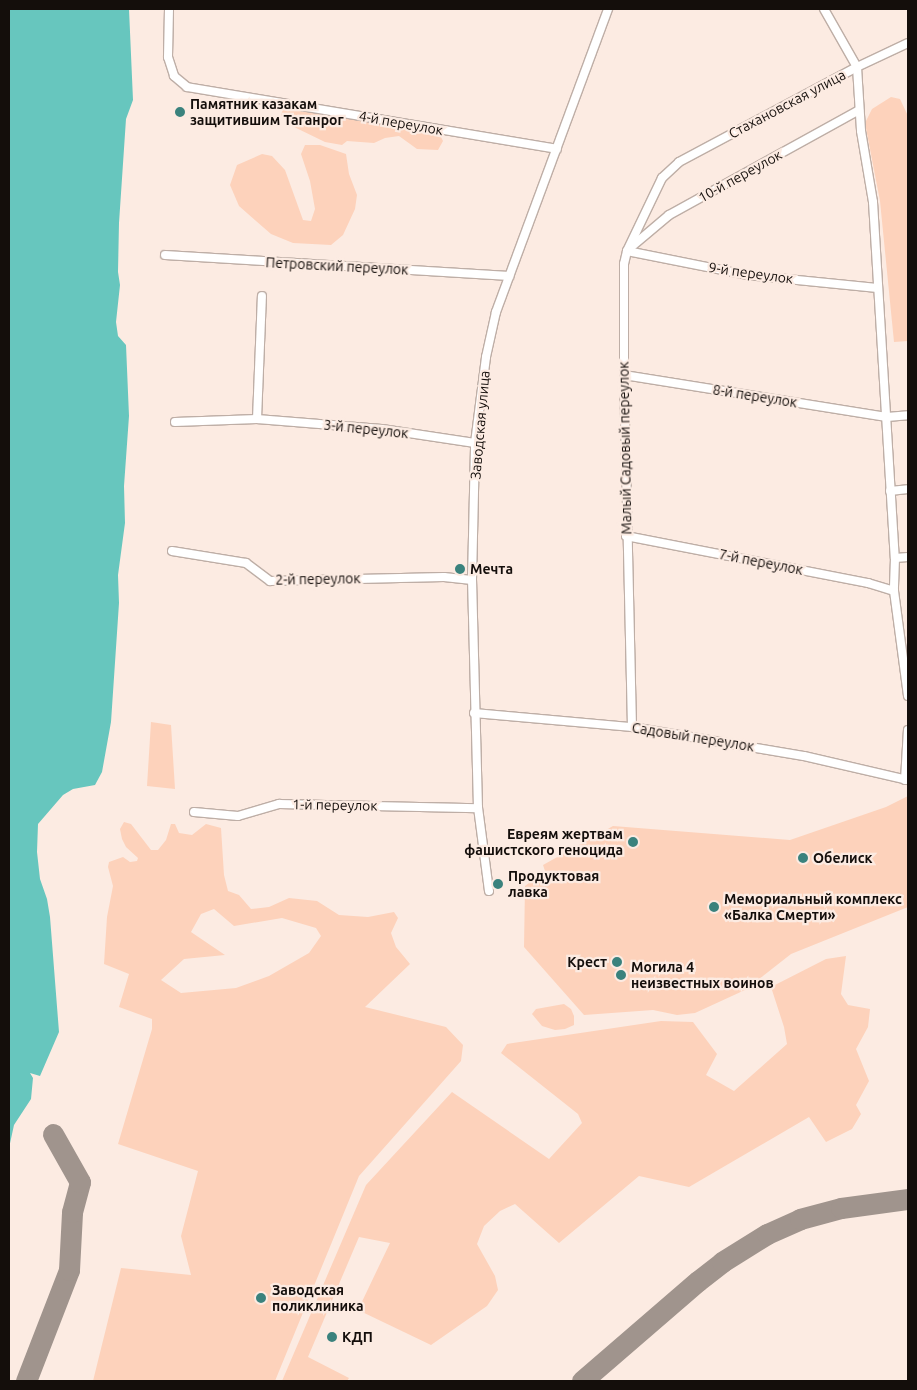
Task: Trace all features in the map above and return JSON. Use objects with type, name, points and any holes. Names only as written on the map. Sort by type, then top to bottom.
[{"type":"street","name":"4-й переулок","points":[[169,9],[168,57],[174,76],[187,86],[557,149]]},
{"type":"street","name":"Заводская улица","points":[[489,891],[478,808],[474,714],[472,580],[475,443],[490,336],[509,276],[608,9]]},
{"type":"street","name":"Стахановская улица","points":[[662,178],[679,162],[857,67],[824,9]]},
{"type":"street","points":[[908,43],[857,67],[859,110],[873,202],[877,288],[887,417],[894,592],[905,632],[908,696]]},
{"type":"street","name":"10-й переулок","points":[[627,252],[668,215],[859,110]]},
{"type":"street","name":"Малый Садовый переулок","points":[[632,727],[626,536],[624,264],[627,252],[662,178]]},
{"type":"street","name":"9-й переулок","points":[[627,252],[747,275],[877,288]]},
{"type":"street","name":"Петровский переулок","points":[[165,255],[509,276]]},
{"type":"street","points":[[257,419],[262,296]]},
{"type":"street","name":"8-й переулок","points":[[624,375],[887,417],[908,415]]},
{"type":"street","name":"3-й переулок","points":[[175,422],[257,419],[382,429],[475,443]]},
{"type":"street","points":[[890,491],[908,489]]},
{"type":"street","name":"7-й переулок","points":[[626,536],[868,582],[894,592]]},
{"type":"street","name":"2-й переулок","points":[[172,551],[246,563],[270,581],[444,578],[472,580]]},
{"type":"street","points":[[894,558],[908,558]]},
{"type":"street","name":"Садовый переулок","points":[[474,714],[632,727],[804,756],[906,780]]},
{"type":"street","points":[[906,780],[908,730]]},
{"type":"street","name":"1-й переулок","points":[[194,812],[238,816],[279,804],[478,808]]},
{"type":"shaded area","points":[[891,97],[900,99],[908,116],[908,341],[894,342],[880,201],[865,123],[872,109]]},
{"type":"shaded area","points":[[283,109],[297,109],[439,133],[443,141],[438,150],[417,149],[399,136],[385,138],[374,143],[347,141],[342,145],[325,142],[290,125],[281,115]]},
{"type":"shaded area","points":[[305,145],[320,145],[346,154],[349,174],[357,195],[355,209],[343,235],[331,245],[293,243],[271,234],[239,206],[230,185],[237,165],[262,154],[272,156],[285,170],[303,220],[311,221],[315,209],[310,181],[301,154]]},
{"type":"shaded area","points":[[151,722],[171,725],[175,789],[147,786]]},
{"type":"shaded area","name":"Мемориальный комплекс «Балка Смерти»","points":[[908,796],[908,907],[791,954],[745,990],[695,1013],[677,1015],[653,1010],[584,1015],[524,947],[525,886],[545,871],[543,865],[613,826],[790,840],[886,807]]},
{"type":"shaded area","points":[[124,822],[131,824],[151,850],[158,850],[166,840],[171,824],[175,824],[179,833],[192,835],[206,824],[221,828],[224,875],[228,891],[239,895],[251,909],[269,907],[289,898],[317,901],[339,915],[368,917],[394,912],[398,918],[391,933],[396,947],[410,964],[365,1007],[446,1027],[463,1045],[461,1061],[359,1176],[275,1381],[93,1381],[121,1268],[191,1275],[181,1236],[198,1171],[118,1144],[152,1029],[152,1019],[119,1007],[129,974],[104,964],[107,917],[113,886],[108,867],[109,862],[123,857],[130,862],[137,861],[138,858],[126,847],[120,829]],"holes":[[[214,909],[234,926],[282,918],[316,928],[321,936],[309,953],[269,976],[236,988],[181,993],[161,980],[184,959],[225,955],[191,932],[201,914]]]},
{"type":"shaded area","points":[[846,956],[841,994],[848,1005],[870,1009],[868,1027],[856,1049],[869,1081],[856,1105],[861,1114],[852,1129],[826,1142],[809,1117],[689,1187],[639,1176],[559,1243],[515,1204],[500,1211],[484,1226],[477,1244],[495,1276],[498,1290],[487,1306],[431,1345],[358,1310],[390,1243],[359,1237],[308,1357],[349,1378],[347,1381],[282,1381],[366,1185],[452,1092],[549,1159],[582,1123],[578,1114],[501,1053],[507,1044],[661,1021],[693,1022],[717,1054],[706,1075],[734,1091],[787,1044],[784,1027],[771,987],[826,959]]},
{"type":"shaded area","points":[[564,1004],[571,1009],[574,1016],[574,1025],[565,1029],[555,1030],[542,1026],[532,1014],[536,1009]]},
{"type":"water","points":[[9,9],[129,9],[133,100],[126,119],[119,223],[118,272],[120,285],[116,322],[118,336],[126,345],[129,416],[124,486],[125,523],[118,575],[119,603],[111,722],[102,772],[95,785],[73,789],[63,795],[38,824],[37,852],[40,879],[47,899],[50,917],[59,1032],[40,1076],[30,1073],[33,1078],[31,1099],[14,1125],[9,1148]]},
{"type":"taxiway","points":[[26,1381],[69,1270],[72,1212],[80,1182],[53,1134]]},
{"type":"taxiway","points":[[582,1381],[698,1281],[722,1262],[767,1234],[800,1219],[841,1208],[908,1199]]},
{"type":"place","name":"Памятник казакам защитившим Таганрог","points":[[180,112]]},
{"type":"place","name":"Мечта","points":[[460,569]]},
{"type":"place","name":"Евреям жертвам фашистского геноцида","points":[[633,842]]},
{"type":"place","name":"Обелиск","points":[[803,858]]},
{"type":"place","name":"Продуктовая лавка","points":[[498,884]]},
{"type":"place","name":"Мемориальный комплекс «Балка Смерти»","points":[[714,907]]},
{"type":"place","name":"Крест","points":[[617,962]]},
{"type":"place","name":"Могила 4 неизвестных воинов","points":[[621,975]]},
{"type":"place","name":"Заводская поликлиника","points":[[261,1298]]},
{"type":"place","name":"КДП","points":[[332,1337]]}]
